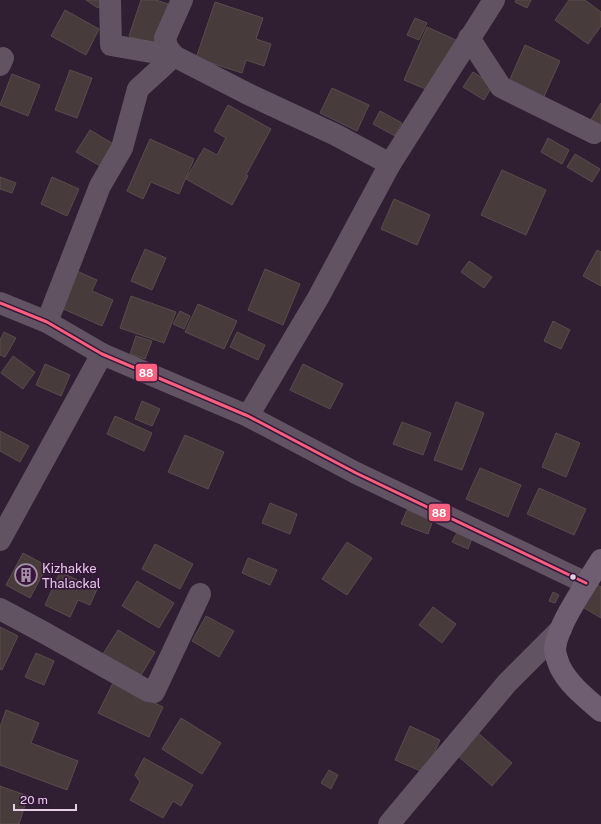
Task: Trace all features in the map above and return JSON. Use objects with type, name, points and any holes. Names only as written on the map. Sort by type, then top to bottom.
[{"type":"main road","points":[[601,560],[586,583],[561,629],[555,650],[560,666],[571,684],[601,711]]},
{"type":"street","points":[[110,0],[110,45],[174,56],[248,94],[336,135],[390,164]]},
{"type":"street","points":[[174,56],[167,47],[165,38],[182,0]]},
{"type":"street","points":[[248,416],[318,298],[390,164],[494,0]]},
{"type":"street","points":[[469,38],[501,87],[594,133]]},
{"type":"street","points":[[47,322],[100,186],[122,148],[138,89],[174,56]]},
{"type":"street","points":[[0,303],[47,322],[102,354],[248,416],[356,473],[586,583]]},
{"type":"street","points":[[0,540],[102,354]]},
{"type":"street","points":[[0,609],[148,691],[154,692],[200,594]]},
{"type":"street","points":[[389,824],[507,683],[561,629]]},
{"type":"building","points":[[86,0],[103,0],[98,8]]},
{"type":"building","points":[[141,0],[156,0],[168,4],[154,45],[129,36]]},
{"type":"building","points":[[516,0],[531,0],[527,8],[515,2]]},
{"type":"building","points":[[569,0],[585,0],[601,12],[601,26],[588,44],[555,20]]},
{"type":"building","points":[[215,2],[263,18],[256,39],[271,44],[264,66],[246,60],[242,73],[196,58]]},
{"type":"building","points":[[65,10],[99,29],[86,55],[51,36]]},
{"type":"building","points":[[415,18],[427,23],[419,40],[407,35]]},
{"type":"building","points":[[427,27],[456,40],[443,70],[438,68],[428,90],[404,80]]},
{"type":"building","points":[[525,45],[560,61],[542,101],[507,86]]},
{"type":"building","points":[[70,70],[92,78],[77,118],[55,110]]},
{"type":"building","points":[[473,72],[493,85],[484,100],[463,87]]},
{"type":"building","points":[[12,74],[40,85],[28,116],[0,105]]},
{"type":"building","points":[[332,88],[369,105],[357,131],[320,113]]},
{"type":"building","points":[[601,103],[601,135],[587,126]]},
{"type":"building","points":[[228,105],[271,129],[246,175],[248,176],[232,205],[186,179],[204,148],[217,155],[226,138],[214,131]]},
{"type":"building","points":[[380,111],[402,123],[395,136],[373,124]]},
{"type":"building","points":[[90,130],[120,148],[107,170],[76,152]]},
{"type":"building","points":[[548,138],[569,150],[562,164],[541,152]]},
{"type":"building","points":[[150,139],[194,159],[179,194],[151,182],[143,199],[127,191]]},
{"type":"building","points":[[575,154],[600,169],[592,182],[567,167]]},
{"type":"building","points":[[502,170],[546,190],[526,235],[481,215]]},
{"type":"building","points":[[0,177],[16,183],[12,193],[0,189]]},
{"type":"building","points":[[52,177],[79,189],[67,216],[41,204]]},
{"type":"building","points":[[394,199],[430,215],[417,245],[381,229]]},
{"type":"building","points":[[145,249],[166,258],[152,290],[131,281]]},
{"type":"building","points":[[597,250],[601,252],[601,286],[583,276]]},
{"type":"building","points":[[469,261],[492,277],[484,288],[461,272]]},
{"type":"building","points":[[265,269],[300,284],[283,325],[248,310]]},
{"type":"building","points":[[77,271],[97,280],[92,291],[113,300],[102,326],[61,308]]},
{"type":"building","points":[[131,296],[176,312],[164,343],[120,328]]},
{"type":"building","points":[[198,304],[237,321],[224,349],[185,332]]},
{"type":"building","points":[[180,311],[190,316],[184,329],[173,324]]},
{"type":"building","points":[[553,321],[570,330],[561,349],[544,341]]},
{"type":"building","points":[[4,332],[16,338],[5,357],[0,355],[0,340]]},
{"type":"building","points":[[237,332],[265,345],[258,360],[230,347]]},
{"type":"building","points":[[136,336],[152,341],[145,359],[130,354]]},
{"type":"building","points":[[13,356],[35,372],[23,389],[1,373]]},
{"type":"building","points":[[45,364],[70,375],[61,396],[36,385]]},
{"type":"building","points":[[303,364],[343,384],[330,409],[290,390]]},
{"type":"building","points":[[142,401],[160,409],[152,426],[135,419]]},
{"type":"building","points":[[456,402],[484,413],[462,470],[434,460]]},
{"type":"building","points":[[115,416],[152,433],[144,451],[107,434]]},
{"type":"building","points":[[402,422],[431,433],[423,455],[393,444]]},
{"type":"building","points":[[0,431],[29,446],[20,462],[0,451]]},
{"type":"building","points":[[556,433],[580,443],[566,477],[542,467]]},
{"type":"building","points":[[185,435],[224,452],[208,489],[168,472]]},
{"type":"building","points":[[480,468],[521,485],[508,517],[466,499]]},
{"type":"building","points":[[539,488],[586,509],[574,535],[527,514]]},
{"type":"building","points":[[270,503],[297,514],[290,534],[262,523]]},
{"type":"building","points":[[407,510],[433,520],[428,534],[401,524]]},
{"type":"building","points":[[460,527],[474,533],[468,549],[452,542]]},
{"type":"building","points":[[347,542],[372,558],[347,595],[322,579]]},
{"type":"building","points":[[155,544],[193,564],[180,589],[142,569]]},
{"type":"building","name":"Kizhakke Thalackal","points":[[23,553],[47,566],[30,598],[6,585]]},
{"type":"building","points":[[248,558],[277,570],[270,585],[242,573]]},
{"type":"building","points":[[60,572],[97,589],[90,605],[78,600],[70,617],[45,605]]},
{"type":"building","points":[[589,580],[601,587],[601,618],[576,603]]},
{"type":"building","points":[[137,581],[174,603],[159,628],[122,606]]},
{"type":"building","points":[[553,592],[559,595],[555,603],[549,601]]},
{"type":"building","points":[[433,607],[456,624],[442,643],[419,625]]},
{"type":"building","points":[[206,616],[234,631],[219,657],[192,641]]},
{"type":"building","points":[[0,627],[18,636],[2,670],[0,669]]},
{"type":"building","points":[[118,630],[155,652],[140,677],[103,654]]},
{"type":"building","points":[[36,653],[54,661],[44,685],[25,677]]},
{"type":"building","points":[[113,683],[163,707],[149,737],[98,713]]},
{"type":"building","points":[[6,710],[39,723],[31,743],[78,761],[67,790],[0,765],[0,727]]},
{"type":"building","points":[[181,718],[221,743],[202,774],[162,749]]},
{"type":"building","points":[[410,726],[440,740],[425,773],[395,760]]},
{"type":"building","points":[[477,732],[512,763],[492,786],[457,755]]},
{"type":"building","points":[[144,758],[193,785],[181,806],[173,801],[163,818],[130,800],[140,782],[135,775]]},
{"type":"building","points":[[329,770],[338,775],[331,789],[321,783]]},
{"type":"building","points":[[0,786],[28,796],[19,824],[0,824]]},
{"type":"transit line","name":"88","points":[[0,303],[47,322],[102,354],[248,416],[356,473],[586,583]]},
{"type":"place","name":"Kizhakke Thalackal","points":[[26,575]]}]
